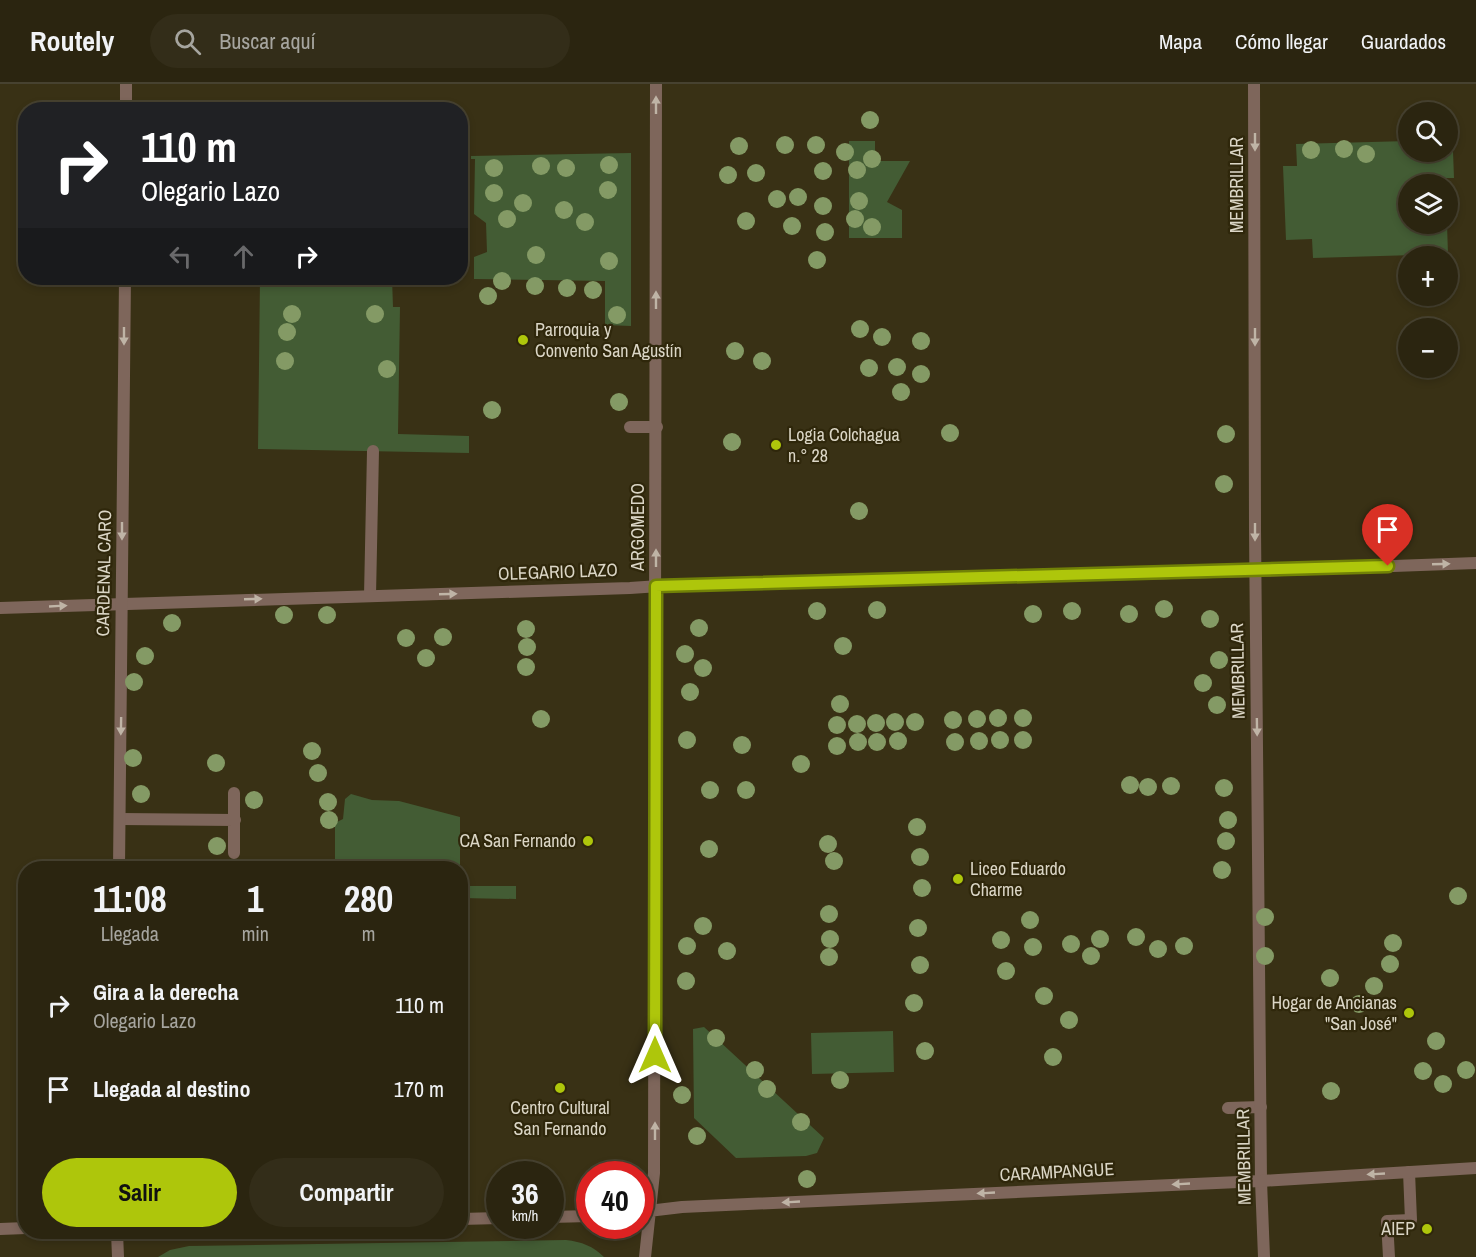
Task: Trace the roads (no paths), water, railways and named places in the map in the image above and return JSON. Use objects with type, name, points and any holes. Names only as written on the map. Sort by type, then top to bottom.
[{"type":"street","points":[[126,84],[126,102]]},
{"type":"street","name":"ARGOMEDO","points":[[654,1173],[656,84]]},
{"type":"street","name":"MEMBRILLAR","points":[[1254,84],[1255,571],[1261,1181],[1264,1257]]},
{"type":"street","name":"CARDENAL CARO","points":[[119,861],[125,285]]},
{"type":"street","points":[[630,427],[657,427]]},
{"type":"street","points":[[370,596],[373,451]]},
{"type":"street","name":"OLEGARIO LAZO","points":[[0,608],[656,586],[1255,571],[1476,563]]},
{"type":"street","points":[[234,793],[234,853]]},
{"type":"street","points":[[120,819],[234,820]]},
{"type":"street","points":[[1228,1108],[1261,1107]]},
{"type":"street","name":"CARAMPANGUE","points":[[654,1210],[1261,1181],[1476,1168]]},
{"type":"street","points":[[1389,1257],[1388,1221],[1412,1220],[1409,1172]]},
{"type":"street","points":[[468,1219],[486,1218]]},
{"type":"street","points":[[0,1228],[18,1228]]},
{"type":"street","points":[[117,1239],[118,1257]]},
{"type":"street","name":"ARGOMEDO","points":[[645,1239],[645,1257]]},
{"type":"place","name":"Parroquia y Convento San Agustín","points":[[523,340]]},
{"type":"place","name":"Logia Colchagua n.° 28","points":[[776,445]]},
{"type":"place","name":"CA San Fernando","points":[[588,841]]},
{"type":"place","name":"Liceo Eduardo Charme","points":[[958,879]]},
{"type":"place","name":"Hogar de Ancianas \"San José\"","points":[[1409,1013]]},
{"type":"place","name":"Centro Cultural San Fernando","points":[[560,1088]]},
{"type":"place","name":"AIEP","points":[[1427,1229]]}]
